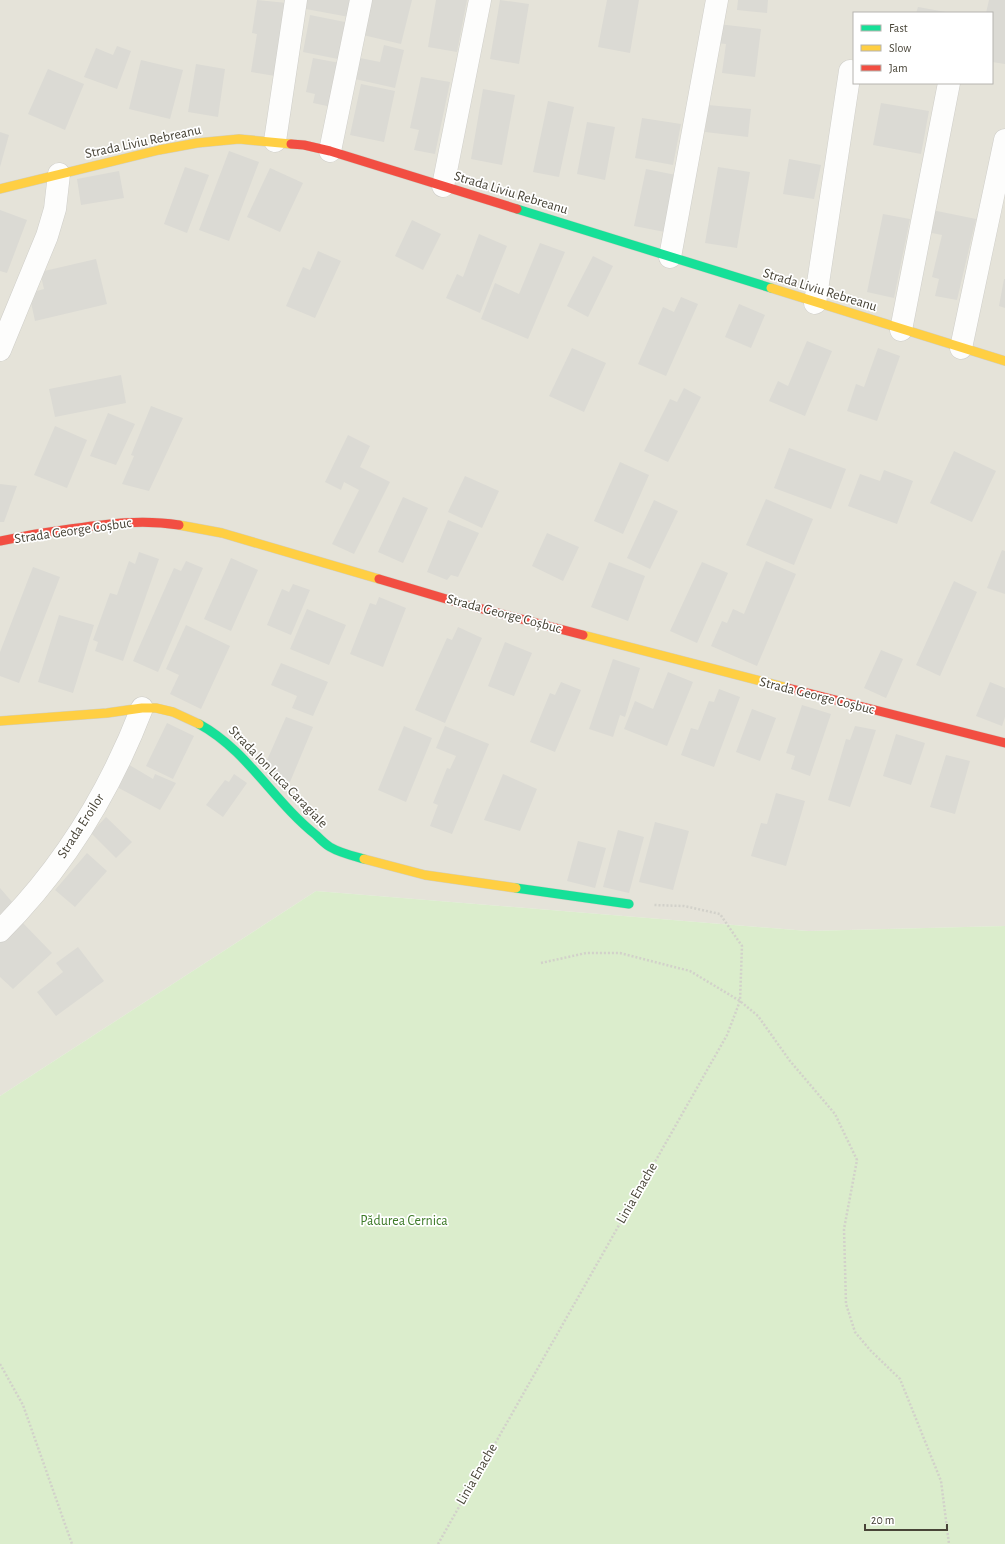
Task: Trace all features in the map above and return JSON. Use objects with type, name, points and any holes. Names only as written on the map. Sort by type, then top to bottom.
[{"type":"street","points":[[275,141],[296,0]]},
{"type":"street","points":[[330,151],[361,0]]},
{"type":"street","points":[[443,186],[480,0]]},
{"type":"street","points":[[670,257],[717,0]]},
{"type":"street","points":[[815,303],[850,70]]},
{"type":"street","points":[[901,330],[949,84]]},
{"type":"street","name":"Strada Liviu Rebreanu","points":[[0,189],[158,150],[198,143],[239,139],[275,141],[304,145],[330,151],[901,330],[1005,361]]},
{"type":"street","points":[[961,348],[1005,140]]},
{"type":"street","points":[[0,350],[47,236],[55,209],[59,174]]},
{"type":"street","name":"Strada George Coșbuc","points":[[0,541],[21,536],[119,522],[160,522],[222,533],[462,604],[1005,743]]},
{"type":"street","name":"Strada Ion Luca Caragiale","points":[[0,721],[100,714],[142,708],[156,708],[173,712],[200,724],[216,734],[236,752],[299,822],[330,847],[348,855],[425,875],[629,904]]},
{"type":"street","name":"Strada Eroilor","points":[[0,931],[14,918],[44,882],[79,833],[103,794],[132,733],[142,708]]},
{"type":"path","name":"Linia Enache","points":[[438,1544],[727,1035],[740,1001],[742,946],[720,914],[684,906],[629,904]]},
{"type":"path","points":[[542,963],[586,953],[620,953],[690,971],[740,1001],[758,1016],[790,1061],[835,1114],[857,1160],[844,1229],[846,1304],[854,1332],[900,1379],[941,1481],[950,1544]]},
{"type":"path","points":[[0,1364],[23,1405],[72,1544]]},
{"type":"shaded area","points":[[0,0],[1005,0],[1005,926],[808,931],[316,891],[0,1096]]},
{"type":"green space","name":"Pădurea Cernica","points":[[316,891],[808,931],[1005,926],[1005,1544],[0,1544],[0,1096]]},
{"type":"building","points":[[257,0],[287,3],[275,76],[251,72],[257,34],[252,33]]},
{"type":"building","points":[[307,0],[352,0],[349,17],[306,9]]},
{"type":"building","points":[[364,0],[412,0],[401,44],[363,35]]},
{"type":"building","points":[[436,0],[467,0],[457,52],[428,47]]},
{"type":"building","points":[[500,0],[529,4],[519,64],[490,59]]},
{"type":"building","points":[[607,0],[639,0],[630,53],[598,47]]},
{"type":"building","points":[[738,0],[768,0],[767,13],[737,10]]},
{"type":"building","points":[[989,0],[1005,0],[1005,64],[993,62],[993,12],[986,12]]},
{"type":"building","points":[[918,7],[946,12],[916,12]]},
{"type":"building","points":[[310,15],[345,22],[338,59],[303,52]]},
{"type":"building","points":[[718,24],[761,29],[755,77],[722,73],[726,44],[716,43]]},
{"type":"building","points":[[384,45],[404,50],[395,88],[355,79],[360,58],[380,62]]},
{"type":"building","points":[[117,46],[131,51],[117,89],[84,77],[96,48],[113,55]]},
{"type":"building","points":[[313,58],[340,63],[332,107],[313,103],[315,94],[306,92]]},
{"type":"building","points":[[141,60],[183,70],[170,119],[129,109]]},
{"type":"building","points":[[196,64],[225,69],[218,117],[188,112]]},
{"type":"building","points":[[48,69],[84,84],[65,130],[28,114]]},
{"type":"building","points":[[421,77],[450,82],[435,154],[414,150],[419,130],[410,128]]},
{"type":"building","points":[[361,84],[395,91],[384,142],[350,135]]},
{"type":"building","points":[[483,89],[515,95],[502,165],[471,159]]},
{"type":"building","points":[[548,101],[574,107],[559,177],[533,172]]},
{"type":"building","points":[[881,103],[929,111],[921,154],[873,145]]},
{"type":"building","points":[[708,105],[751,109],[748,137],[705,132]]},
{"type":"building","points":[[642,118],[681,124],[673,165],[635,158]]},
{"type":"building","points":[[587,122],[615,127],[605,180],[577,174]]},
{"type":"building","points":[[0,132],[9,135],[0,167]]},
{"type":"building","points":[[229,151],[259,162],[229,241],[199,230]]},
{"type":"building","points":[[789,159],[821,165],[814,199],[783,194]]},
{"type":"building","points":[[185,167],[209,175],[187,233],[164,224]]},
{"type":"building","points":[[718,167],[750,172],[737,248],[705,243]]},
{"type":"building","points":[[270,168],[303,183],[280,232],[247,217]]},
{"type":"building","points":[[646,169],[676,175],[665,232],[634,226]]},
{"type":"building","points":[[119,171],[124,198],[81,205],[77,179]]},
{"type":"building","points":[[0,210],[27,220],[7,273],[0,271]]},
{"type":"building","points":[[932,210],[976,219],[957,300],[935,296],[939,279],[932,277],[942,235],[927,232]]},
{"type":"building","points":[[883,214],[910,219],[894,298],[867,292]]},
{"type":"building","points":[[412,220],[441,234],[423,270],[395,256]]},
{"type":"building","points":[[479,234],[507,246],[480,313],[446,298],[457,274],[463,277]]},
{"type":"building","points":[[540,243],[565,252],[528,339],[481,319],[495,283],[519,294]]},
{"type":"building","points":[[318,251],[341,261],[315,318],[286,306],[303,267],[310,270]]},
{"type":"building","points":[[593,256],[613,266],[588,317],[567,306]]},
{"type":"building","points":[[96,259],[107,304],[35,321],[29,293],[44,289],[40,272]]},
{"type":"building","points":[[1005,279],[1005,308],[999,306]]},
{"type":"building","points":[[681,297],[698,304],[666,376],[638,364],[663,307],[674,312]]},
{"type":"building","points":[[739,304],[765,315],[751,348],[725,337]]},
{"type":"building","points":[[807,341],[832,351],[805,416],[769,401],[778,381],[788,386]]},
{"type":"building","points":[[572,348],[606,363],[584,412],[549,396]]},
{"type":"building","points":[[878,348],[900,356],[877,421],[847,411],[856,384],[864,387]]},
{"type":"building","points":[[121,375],[126,403],[55,417],[49,389]]},
{"type":"building","points":[[684,388],[701,397],[668,462],[644,451],[670,399],[677,402]]},
{"type":"building","points":[[151,406],[183,418],[149,491],[122,484],[134,456],[131,455]]},
{"type":"building","points":[[108,413],[135,424],[116,465],[90,456]]},
{"type":"building","points":[[55,426],[87,440],[67,488],[34,475]]},
{"type":"building","points":[[348,435],[370,446],[360,467],[390,482],[354,554],[332,544],[359,490],[344,482],[341,490],[325,482]]},
{"type":"building","points":[[789,448],[846,469],[831,509],[774,488]]},
{"type":"building","points":[[954,451],[996,471],[972,522],[930,503]]},
{"type":"building","points":[[620,462],[649,475],[623,534],[594,521]]},
{"type":"building","points":[[884,470],[913,481],[897,524],[848,506],[860,474],[880,481]]},
{"type":"building","points":[[465,476],[499,491],[482,528],[448,512]]},
{"type":"building","points":[[0,484],[17,486],[4,522],[0,522]]},
{"type":"building","points":[[403,497],[428,508],[403,563],[378,552]]},
{"type":"building","points":[[766,499],[813,519],[794,565],[746,545]]},
{"type":"building","points":[[654,500],[678,511],[650,569],[627,558]]},
{"type":"building","points":[[448,520],[479,533],[458,577],[451,575],[447,580],[427,572]]},
{"type":"building","points":[[547,533],[579,547],[563,581],[532,566]]},
{"type":"building","points":[[1002,550],[1005,551],[1005,594],[987,588]]},
{"type":"building","points":[[139,552],[159,559],[123,661],[95,651],[98,642],[93,640],[110,593],[117,595],[129,561],[135,564]]},
{"type":"building","points":[[231,558],[258,570],[231,631],[204,619]]},
{"type":"building","points":[[186,561],[203,568],[158,672],[133,661],[174,568],[181,571]]},
{"type":"building","points":[[766,561],[796,574],[757,666],[711,646],[722,621],[727,623],[733,609],[744,614]]},
{"type":"building","points":[[609,562],[645,576],[628,621],[591,607]]},
{"type":"building","points":[[702,562],[728,573],[697,643],[670,631]]},
{"type":"building","points":[[33,567],[60,577],[19,683],[0,676],[0,652]]},
{"type":"building","points":[[954,581],[977,592],[940,676],[916,665]]},
{"type":"building","points":[[293,584],[310,590],[291,635],[267,625],[282,589],[289,592]]},
{"type":"building","points":[[379,597],[406,608],[383,667],[350,654],[370,603],[376,605]]},
{"type":"building","points":[[307,609],[346,625],[329,665],[290,649]]},
{"type":"building","points":[[59,615],[94,625],[73,693],[38,682]]},
{"type":"building","points":[[186,625],[230,646],[201,709],[170,694],[179,675],[166,669]]},
{"type":"building","points":[[458,627],[482,638],[445,723],[415,710],[447,638],[452,640]]},
{"type":"building","points":[[505,642],[532,653],[514,696],[488,686]]},
{"type":"building","points":[[881,650],[903,659],[886,698],[864,688]]},
{"type":"building","points":[[613,659],[640,668],[625,717],[620,715],[613,737],[589,729]]},
{"type":"building","points":[[281,663],[328,682],[313,716],[292,708],[297,696],[271,685]]},
{"type":"building","points":[[668,672],[693,682],[667,746],[624,729],[635,701],[653,709]]},
{"type":"building","points":[[561,682],[581,690],[555,752],[530,742],[550,693],[555,695]]},
{"type":"building","points":[[990,682],[1005,688],[1005,717],[1002,726],[976,716]]},
{"type":"building","points":[[719,689],[740,697],[714,767],[681,755],[691,728],[698,730],[709,701],[714,702]]},
{"type":"building","points":[[802,705],[831,714],[810,776],[791,769],[795,756],[786,753]]},
{"type":"building","points":[[752,709],[776,718],[760,761],[736,752]]},
{"type":"building","points":[[286,717],[313,727],[290,782],[264,767]]},
{"type":"building","points":[[167,723],[194,736],[173,779],[146,766]]},
{"type":"building","points":[[404,726],[432,738],[406,802],[378,790]]},
{"type":"building","points":[[445,726],[489,744],[452,834],[430,826],[438,805],[433,803],[447,768],[450,769],[456,756],[436,748]]},
{"type":"building","points":[[855,726],[876,730],[850,807],[828,800],[846,739],[850,740]]},
{"type":"building","points":[[896,734],[925,743],[911,785],[883,776]]},
{"type":"building","points":[[946,755],[970,761],[955,814],[930,807]]},
{"type":"building","points":[[126,763],[153,779],[155,774],[176,783],[160,810],[115,786]]},
{"type":"building","points":[[234,774],[247,783],[223,817],[206,805],[225,780],[229,782]]},
{"type":"building","points":[[503,774],[537,789],[520,831],[484,820]]},
{"type":"building","points":[[776,793],[805,801],[786,866],[751,856],[761,823],[767,824]]},
{"type":"building","points":[[106,817],[132,842],[116,858],[91,833]]},
{"type":"building","points":[[655,822],[689,831],[673,890],[639,882]]},
{"type":"building","points":[[618,830],[644,837],[629,893],[603,887]]},
{"type":"building","points":[[578,841],[606,848],[595,888],[567,881]]},
{"type":"building","points":[[87,853],[107,871],[75,907],[55,890]]},
{"type":"building","points":[[0,888],[13,903],[0,914]]},
{"type":"building","points":[[20,920],[52,953],[13,989],[0,977],[0,941]]},
{"type":"building","points":[[78,947],[104,981],[56,1016],[37,992],[63,972],[56,963]]},
{"type":"traffic: fast","points":[[517,209],[771,288]]},
{"type":"traffic: fast","points":[[199,724],[232,748],[301,822],[324,843],[338,851],[364,859]]},
{"type":"traffic: fast","points":[[516,888],[629,904]]},
{"type":"traffic: slow","points":[[0,189],[159,150],[197,143],[239,139],[291,144]]},
{"type":"traffic: slow","points":[[771,288],[1005,361]]},
{"type":"traffic: slow","points":[[179,525],[222,533],[379,579]]},
{"type":"traffic: slow","points":[[583,635],[788,688]]},
{"type":"traffic: slow","points":[[0,721],[156,708],[173,712],[199,724]]},
{"type":"traffic: slow","points":[[364,859],[425,875],[516,888]]},
{"type":"traffic: jam","points":[[291,144],[304,145],[330,151],[517,209]]},
{"type":"traffic: jam","points":[[0,541],[52,531],[111,524],[151,522],[179,525]]},
{"type":"traffic: jam","points":[[379,579],[463,604],[583,635]]},
{"type":"traffic: jam","points":[[788,688],[1005,743]]}]
